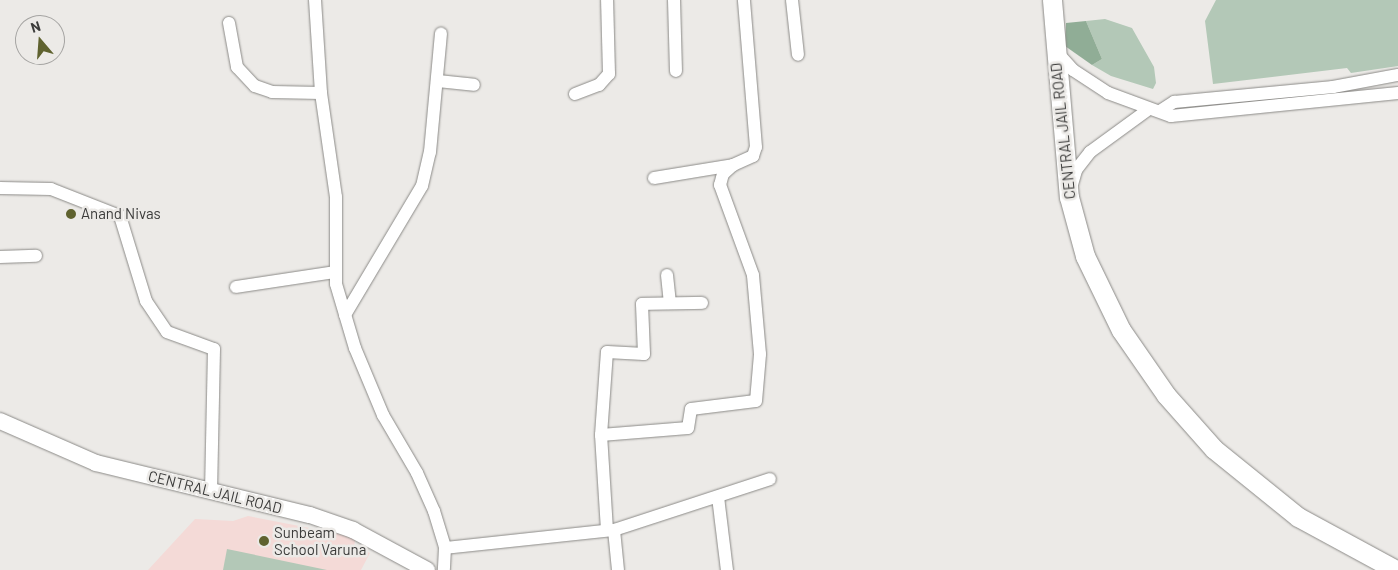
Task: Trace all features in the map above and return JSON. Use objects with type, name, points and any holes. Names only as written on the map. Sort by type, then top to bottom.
[{"type":"main road","name":"CENTRAL JAIL ROAD","points":[[1052,0],[1069,197],[1089,265],[1121,330],[1166,395],[1214,449],[1279,504],[1396,570]]},
{"type":"street","points":[[315,0],[321,93],[336,197],[335,272],[345,315],[383,415],[427,492],[445,548],[444,570]]},
{"type":"street","points":[[575,94],[599,86],[609,74],[607,0]]},
{"type":"street","points":[[674,0],[676,71]]},
{"type":"street","points":[[654,178],[732,165],[753,156],[756,148],[744,0]]},
{"type":"street","points":[[792,0],[798,55]]},
{"type":"street","points":[[229,23],[237,67],[255,86],[272,92],[321,93]]},
{"type":"street","points":[[345,315],[422,186],[430,152],[441,34]]},
{"type":"street","points":[[1055,50],[1073,70],[1108,94],[1175,116],[1398,93]]},
{"type":"street","points":[[1069,197],[1083,160],[1155,110],[1174,102],[1333,87],[1398,76]]},
{"type":"street","points":[[438,81],[474,85]]},
{"type":"street","points":[[601,435],[688,428],[691,409],[756,402],[760,354],[753,275],[720,185],[723,174],[732,165]]},
{"type":"street","points":[[0,188],[51,189],[120,216],[146,301],[167,332],[214,349],[211,492]]},
{"type":"street","points":[[0,257],[36,256]]},
{"type":"street","points":[[236,287],[335,272]]},
{"type":"street","points":[[667,275],[670,304]]},
{"type":"street","points":[[618,570],[610,530],[601,435],[607,352],[644,354],[642,304],[702,303]]},
{"type":"street","name":"CENTRAL JAIL ROAD","points":[[0,421],[96,463],[310,515],[343,527],[426,570]]},
{"type":"street","points":[[445,548],[610,530],[770,480]]},
{"type":"street","points":[[718,497],[727,570]]},
{"type":"shaded area","name":"Sunbeam School Varuna","points":[[248,516],[356,537],[354,546],[370,553],[361,570],[148,570],[195,519],[233,521]]},
{"type":"green space","points":[[1216,0],[1398,0],[1398,66],[1351,73],[1347,68],[1213,84],[1205,21]]},
{"type":"green space","points":[[1105,19],[1132,28],[1154,67],[1156,83],[1153,89],[1111,76],[1092,65],[1102,59],[1086,21]]},
{"type":"green space","points":[[1086,21],[1102,59],[1092,65],[1065,46],[1066,23]]},
{"type":"green space","points":[[227,549],[327,570],[223,570]]},
{"type":"place","name":"Anand Nivas","points":[[71,214]]},
{"type":"place","name":"Sunbeam School Varuna","points":[[264,541]]}]
